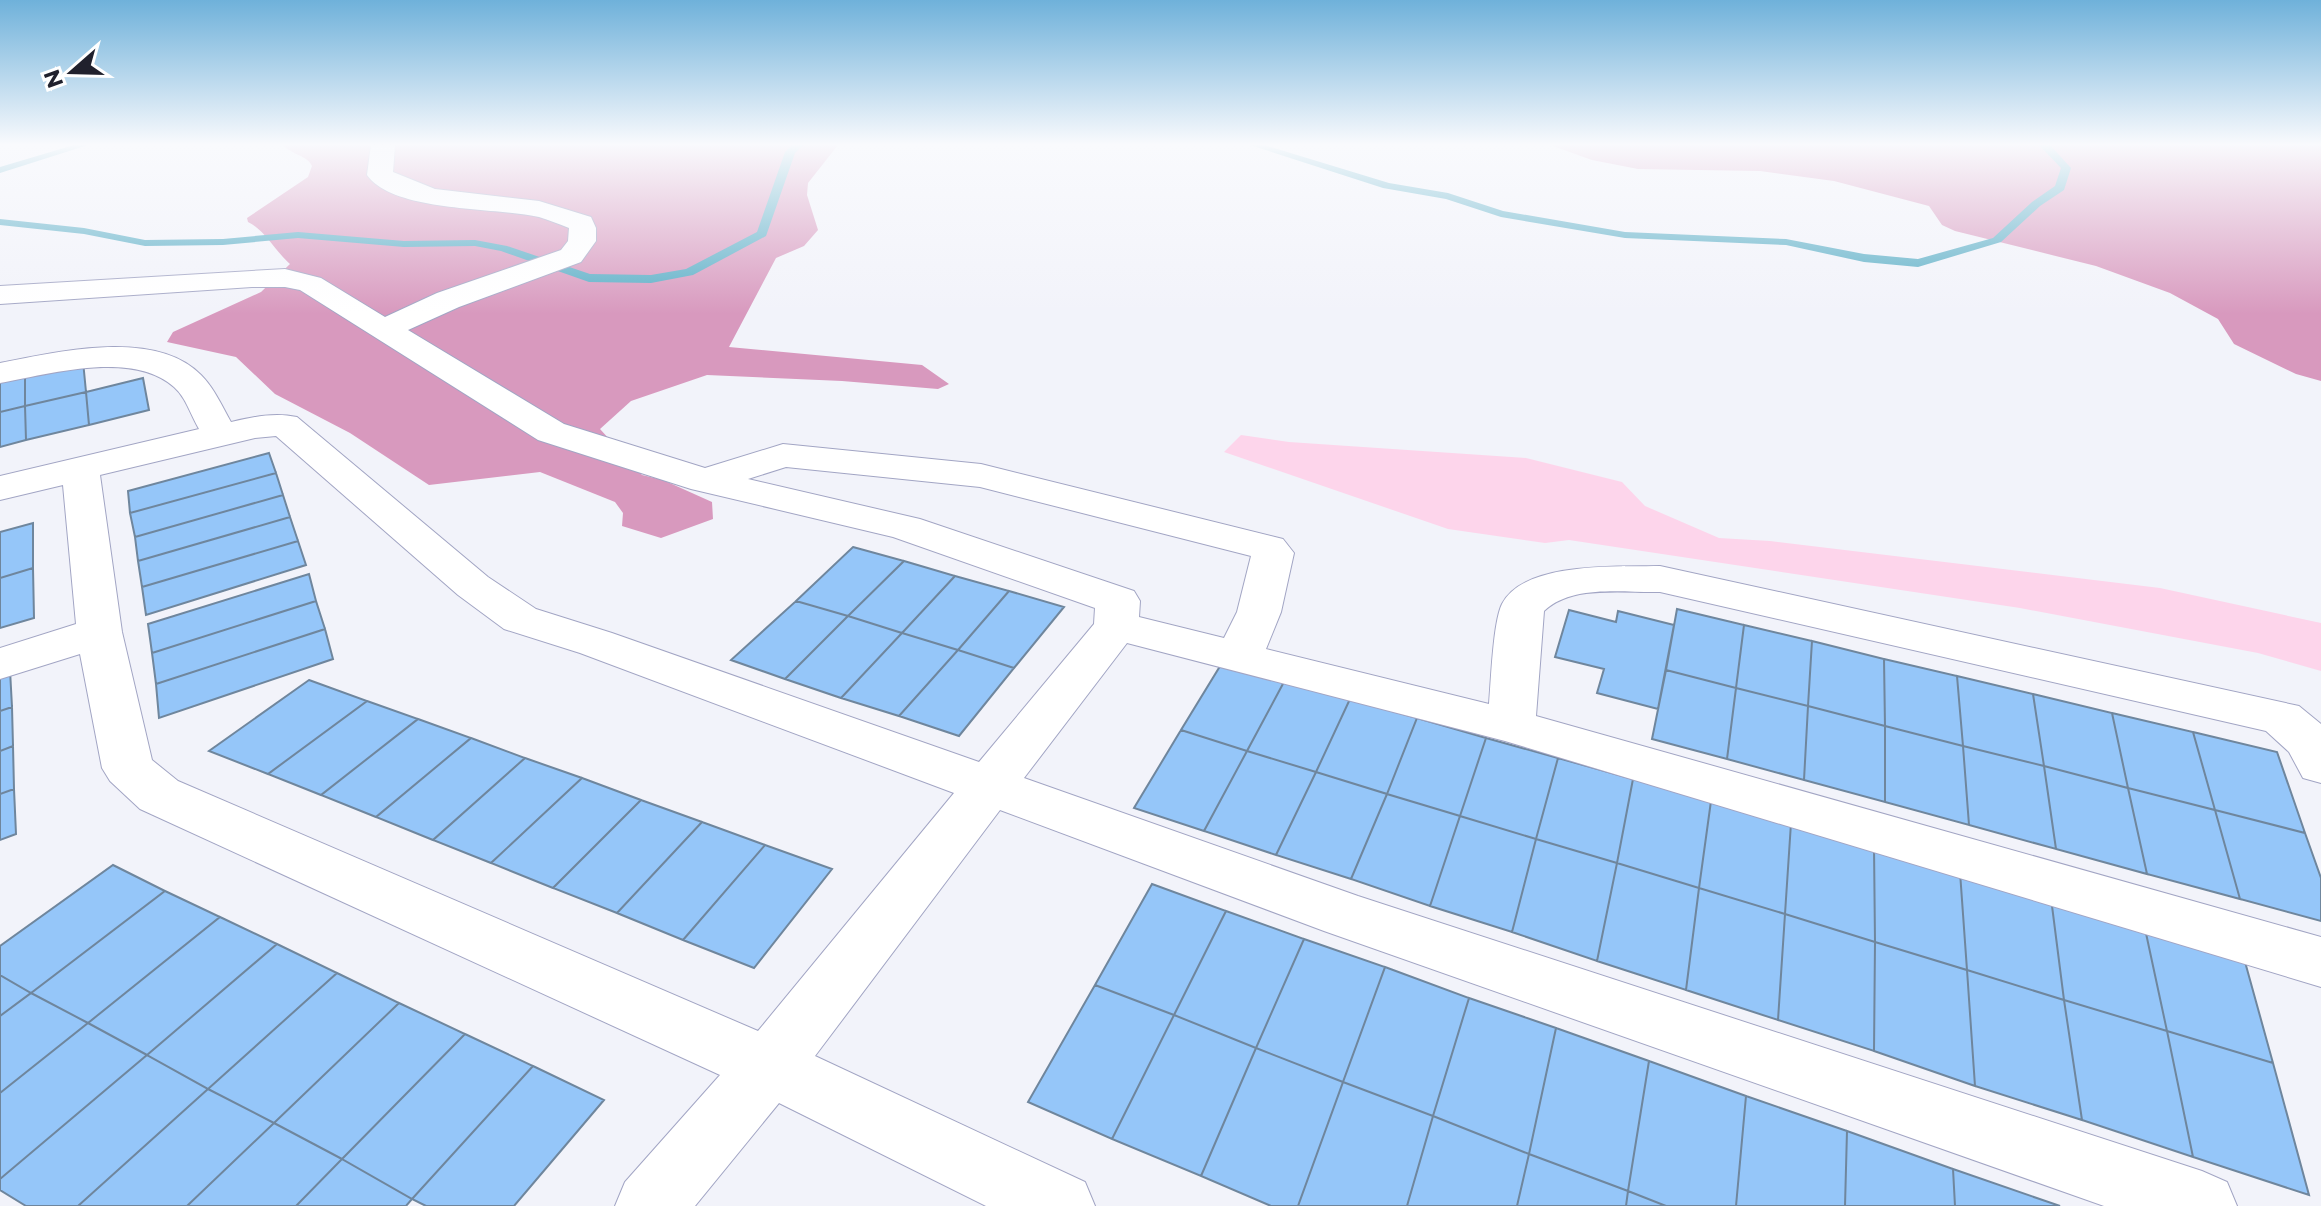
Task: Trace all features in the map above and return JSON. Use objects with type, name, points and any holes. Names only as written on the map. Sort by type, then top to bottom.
[{"type":"street","points":[[384,329],[448,300],[541,269],[571,256],[581,247],[584,232],[581,223],[540,210],[477,201]]},
{"type":"street","points":[[0,295],[252,278],[285,278],[310,284],[551,432],[705,481],[906,528],[1118,601],[1116,626],[769,1066],[650,1206]]},
{"type":"street","points":[[0,373],[86,358],[159,362],[187,381],[220,435]]},
{"type":"street","points":[[0,488],[220,435],[272,424],[284,425],[473,586],[520,619],[596,643],[1344,915],[2202,1206]]},
{"type":"street","points":[[705,481],[783,455],[966,474],[1268,548],[1273,553],[1259,612],[1239,657]]},
{"type":"street","points":[[80,468],[99,632],[128,768],[159,795],[769,1066],[1060,1206]]},
{"type":"street","points":[[1511,726],[1522,607],[1531,596],[1559,584],[1660,579],[2282,718],[2310,742],[2321,765]]},
{"type":"street","points":[[1116,626],[1511,726],[2321,962]]},
{"type":"street","points":[[0,664],[99,632]]},
{"type":"shaded area","points":[[272,201],[809,201],[818,230],[804,246],[776,258],[729,347],[922,365],[949,384],[938,389],[707,375],[631,401],[600,429],[642,475],[663,480],[712,502],[713,519],[661,538],[622,526],[623,513],[615,502],[540,472],[429,485],[350,433],[275,394],[236,357],[167,342],[173,332],[261,292],[290,264],[247,218]]},
{"type":"shaded area","points":[[1911,201],[2321,201],[2321,381],[2296,374],[2234,344],[2218,319],[2170,293],[2096,266],[1955,231],[1942,225],[1929,206]]},
{"type":"shaded area","points":[[1241,435],[1289,442],[1526,458],[1622,482],[1645,506],[1719,538],[1770,541],[2160,588],[2321,623],[2321,671],[2258,653],[2020,608],[1569,540],[1545,543],[1448,529],[1224,452]]},
{"type":"building","points":[[83,361],[86,392],[25,406],[25,374]]},
{"type":"building","points":[[25,374],[25,406],[0,412],[0,380]]},
{"type":"building","points":[[143,378],[149,410],[89,425],[86,392]]},
{"type":"building","points":[[86,392],[89,425],[26,440],[25,406]]},
{"type":"building","points":[[25,406],[26,440],[0,447],[0,412]]},
{"type":"building","points":[[269,453],[276,473],[130,513],[128,491]]},
{"type":"building","points":[[276,473],[283,495],[135,537],[130,513]]},
{"type":"building","points":[[283,495],[290,517],[138,561],[135,537]]},
{"type":"building","points":[[290,517],[298,541],[142,587],[138,561]]},
{"type":"building","points":[[33,523],[33,568],[0,578],[0,532]]},
{"type":"building","points":[[298,541],[306,565],[146,615],[142,587]]},
{"type":"building","points":[[853,547],[904,561],[848,616],[796,601]]},
{"type":"building","points":[[904,561],[955,576],[902,633],[848,616]]},
{"type":"building","points":[[33,568],[34,618],[0,628],[0,578]]},
{"type":"building","points":[[309,574],[316,601],[152,653],[148,624]]},
{"type":"building","points":[[955,576],[1009,591],[958,650],[902,633]]},
{"type":"building","points":[[1009,591],[1064,607],[1014,668],[958,650]]},
{"type":"building","points":[[316,601],[325,629],[156,684],[152,653]]},
{"type":"building","points":[[796,601],[848,616],[785,679],[731,660]]},
{"type":"building","points":[[1677,609],[1744,625],[1736,688],[1666,670]]},
{"type":"building","points":[[1569,610],[1616,622],[1618,611],[1674,625],[1658,709],[1597,693],[1604,669],[1555,657]]},
{"type":"building","points":[[848,616],[902,633],[841,698],[785,679]]},
{"type":"building","points":[[1744,625],[1812,641],[1808,706],[1736,688]]},
{"type":"building","points":[[325,629],[333,659],[159,718],[156,684]]},
{"type":"building","points":[[902,633],[958,650],[899,716],[841,698]]},
{"type":"building","points":[[1812,641],[1884,659],[1885,726],[1808,706]]},
{"type":"building","points":[[958,650],[1014,668],[959,736],[899,716]]},
{"type":"building","points":[[1884,659],[1957,676],[1963,746],[1885,726]]},
{"type":"building","points":[[1222,663],[1285,680],[1247,751],[1181,730]]},
{"type":"building","points":[[10,670],[12,707],[0,711],[0,673]]},
{"type":"building","points":[[1666,670],[1736,688],[1727,759],[1652,739]]},
{"type":"building","points":[[1957,676],[2033,694],[2044,766],[1963,746]]},
{"type":"building","points":[[309,680],[367,701],[268,774],[209,751]]},
{"type":"building","points":[[1285,680],[1350,699],[1316,772],[1247,751]]},
{"type":"building","points":[[1736,688],[1808,706],[1804,780],[1727,759]]},
{"type":"building","points":[[2033,694],[2112,713],[2128,788],[2044,766]]},
{"type":"building","points":[[1350,699],[1417,718],[1387,794],[1316,772]]},
{"type":"building","points":[[367,701],[418,719],[321,795],[268,774]]},
{"type":"building","points":[[1808,706],[1885,726],[1885,802],[1804,780]]},
{"type":"building","points":[[12,707],[13,746],[0,751],[0,711]]},
{"type":"building","points":[[2112,713],[2193,732],[2215,810],[2128,788]]},
{"type":"building","points":[[1417,718],[1486,738],[1460,816],[1387,794]]},
{"type":"building","points":[[418,719],[471,738],[376,817],[321,795]]},
{"type":"building","points":[[1885,726],[1963,746],[1969,825],[1885,802]]},
{"type":"building","points":[[1181,730],[1247,751],[1204,831],[1134,808]]},
{"type":"building","points":[[2193,732],[2277,752],[2305,833],[2215,810]]},
{"type":"building","points":[[471,738],[525,758],[433,840],[376,817]]},
{"type":"building","points":[[1486,738],[1558,758],[1536,839],[1460,816]]},
{"type":"building","points":[[13,746],[14,789],[0,794],[0,751]]},
{"type":"building","points":[[1963,746],[2044,766],[2056,849],[1969,825]]},
{"type":"building","points":[[1247,751],[1316,772],[1276,855],[1204,831]]},
{"type":"building","points":[[525,758],[582,778],[491,863],[433,840]]},
{"type":"building","points":[[1558,758],[1633,779],[1617,863],[1536,839]]},
{"type":"building","points":[[2044,766],[2128,788],[2147,874],[2056,849]]},
{"type":"building","points":[[1316,772],[1387,794],[1351,879],[1276,855]]},
{"type":"building","points":[[582,778],[641,800],[553,888],[491,863]]},
{"type":"building","points":[[1633,779],[1711,801],[1699,888],[1617,863]]},
{"type":"building","points":[[2128,788],[2215,810],[2240,899],[2147,874]]},
{"type":"building","points":[[14,789],[16,834],[0,840],[0,794]]},
{"type":"building","points":[[1387,794],[1460,816],[1430,906],[1351,879]]},
{"type":"building","points":[[641,800],[702,822],[617,913],[553,888]]},
{"type":"building","points":[[1711,801],[1791,823],[1785,914],[1699,888]]},
{"type":"building","points":[[2215,810],[2305,833],[2321,878],[2321,921],[2240,899]]},
{"type":"building","points":[[1460,816],[1536,839],[1512,932],[1430,906]]},
{"type":"building","points":[[702,822],[765,845],[683,940],[617,913]]},
{"type":"building","points":[[1791,823],[1874,847],[1875,942],[1785,914]]},
{"type":"building","points":[[1536,839],[1617,863],[1597,961],[1512,932]]},
{"type":"building","points":[[765,845],[832,869],[754,968],[683,940]]},
{"type":"building","points":[[1874,847],[1960,872],[1967,970],[1875,942]]},
{"type":"building","points":[[1617,863],[1699,888],[1686,990],[1597,961]]},
{"type":"building","points":[[113,865],[165,891],[31,993],[0,975],[0,946]]},
{"type":"building","points":[[1960,872],[2051,898],[2064,1000],[1967,970]]},
{"type":"building","points":[[1152,884],[1226,911],[1174,1015],[1095,985]]},
{"type":"building","points":[[1699,888],[1785,914],[1778,1020],[1686,990]]},
{"type":"building","points":[[165,891],[220,917],[88,1023],[31,993]]},
{"type":"building","points":[[2051,898],[2144,924],[2167,1031],[2064,1000]]},
{"type":"building","points":[[1226,911],[1304,939],[1256,1048],[1174,1015]]},
{"type":"building","points":[[1785,914],[1875,942],[1874,1051],[1778,1020]]},
{"type":"building","points":[[220,917],[277,944],[147,1055],[88,1023]]},
{"type":"building","points":[[2144,924],[2242,951],[2273,1063],[2167,1031]]},
{"type":"building","points":[[1304,939],[1385,967],[1343,1082],[1256,1048]]},
{"type":"building","points":[[1875,942],[1967,970],[1975,1086],[1874,1051]]},
{"type":"building","points":[[277,944],[337,973],[208,1089],[147,1055]]},
{"type":"building","points":[[1385,967],[1469,998],[1433,1116],[1343,1082]]},
{"type":"building","points":[[1967,970],[2064,1000],[2082,1120],[1975,1086]]},
{"type":"building","points":[[337,973],[399,1003],[274,1123],[208,1089]]},
{"type":"building","points":[[0,975],[31,993],[0,1016]]},
{"type":"building","points":[[1095,985],[1174,1015],[1112,1139],[1028,1102]]},
{"type":"building","points":[[31,993],[88,1023],[0,1093],[0,1016]]},
{"type":"building","points":[[1469,998],[1556,1028],[1529,1154],[1433,1116]]},
{"type":"building","points":[[2064,1000],[2167,1031],[2193,1157],[2082,1120]]},
{"type":"building","points":[[399,1003],[465,1034],[342,1159],[274,1123]]},
{"type":"building","points":[[1174,1015],[1256,1048],[1201,1176],[1112,1139]]},
{"type":"building","points":[[88,1023],[147,1055],[0,1179],[0,1093]]},
{"type":"building","points":[[1556,1028],[1649,1061],[1628,1191],[1529,1154]]},
{"type":"building","points":[[2167,1031],[2273,1063],[2309,1195],[2193,1157]]},
{"type":"building","points":[[465,1034],[533,1066],[412,1199],[342,1159]]},
{"type":"building","points":[[1256,1048],[1343,1082],[1298,1206],[1271,1206],[1201,1176]]},
{"type":"building","points":[[147,1055],[208,1089],[78,1206],[26,1206],[0,1190],[0,1179]]},
{"type":"building","points":[[1649,1061],[1746,1096],[1736,1206],[1666,1206],[1628,1191]]},
{"type":"building","points":[[533,1066],[604,1100],[514,1206],[426,1206],[412,1199]]},
{"type":"building","points":[[1343,1082],[1433,1116],[1407,1206],[1298,1206]]},
{"type":"building","points":[[208,1089],[274,1123],[187,1206],[78,1206]]},
{"type":"building","points":[[1746,1096],[1847,1131],[1845,1206],[1736,1206]]},
{"type":"building","points":[[1433,1116],[1529,1154],[1517,1206],[1407,1206]]},
{"type":"building","points":[[274,1123],[342,1159],[296,1206],[187,1206]]},
{"type":"building","points":[[1847,1131],[1953,1169],[1955,1206],[1845,1206]]},
{"type":"building","points":[[1529,1154],[1628,1191],[1626,1206],[1517,1206]]},
{"type":"building","points":[[342,1159],[412,1199],[406,1206],[296,1206]]},
{"type":"building","points":[[1953,1169],[2060,1206],[1955,1206]]},
{"type":"building","points":[[1628,1191],[1666,1206],[1626,1206]]},
{"type":"waterway","points":[[0,222],[84,231],[145,243],[223,242],[298,235],[404,244],[475,243],[503,248],[589,278],[651,279],[689,272],[762,234],[773,201]]},
{"type":"waterway","points":[[1464,201],[1501,214],[1625,235],[1786,242],[1864,258],[1918,263],[1997,240],[2040,201]]}]
